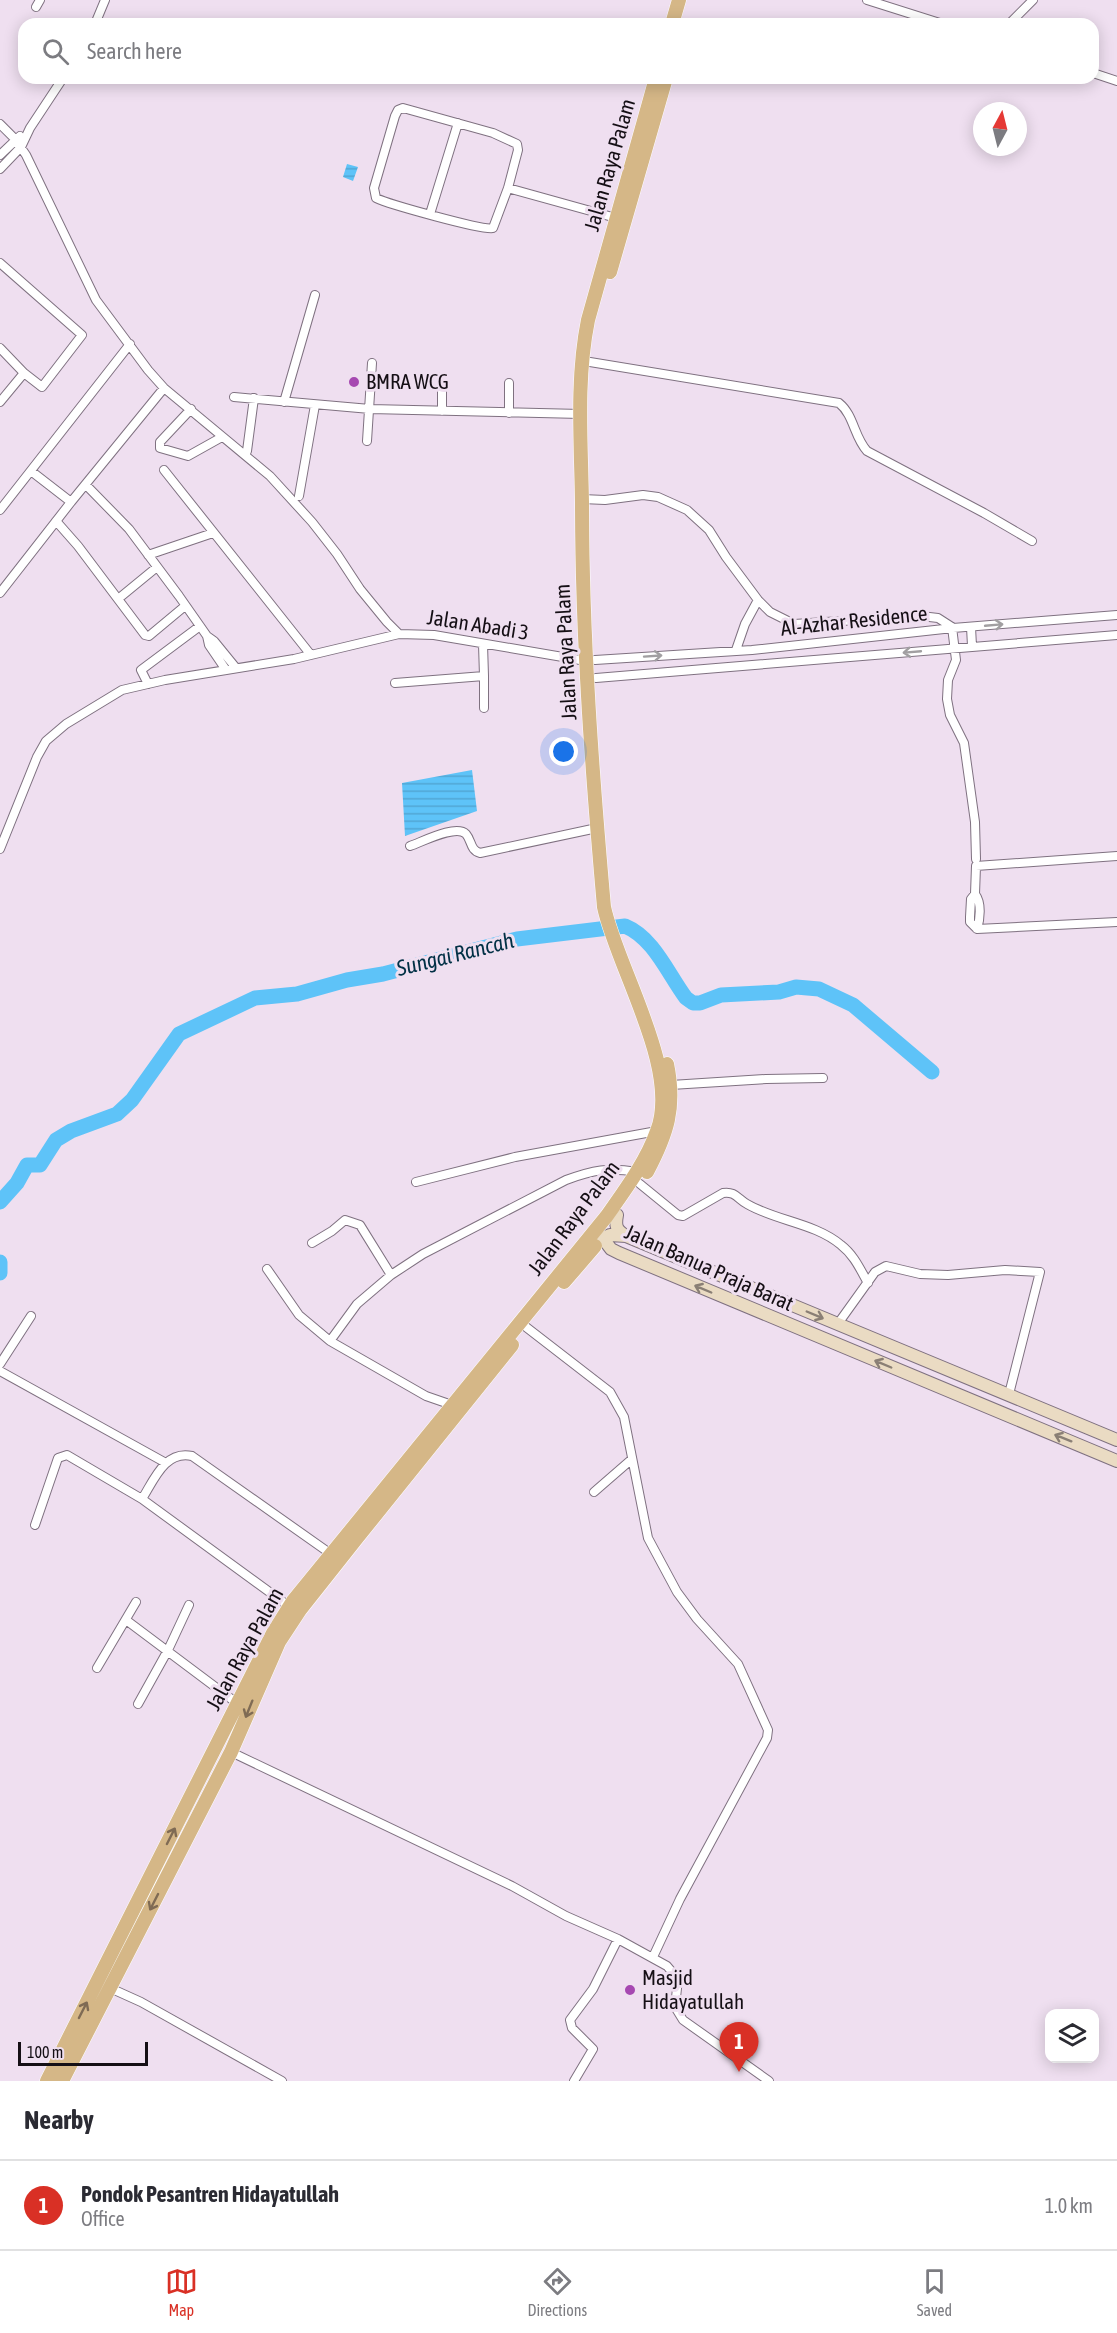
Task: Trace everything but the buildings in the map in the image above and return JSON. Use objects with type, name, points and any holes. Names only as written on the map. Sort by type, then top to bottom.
[{"type":"main road","points":[[674,18],[679,0]]},
{"type":"main road","points":[[684,18],[688,0]]},
{"type":"main road","name":"Jalan Raya Palam","points":[[586,499],[581,414],[581,358],[594,297],[654,84]]},
{"type":"main road","name":"Jalan Raya Palam","points":[[612,926],[596,747],[591,661],[583,612],[590,362],[603,295],[664,84]]},
{"type":"main road","name":"Jalan Raya Palam","points":[[591,661],[596,678],[597,828],[604,907],[658,1065],[661,1106],[657,1131],[638,1178]]},
{"type":"main road","name":"Jalan Raya Palam","points":[[47,2081],[273,1633],[290,1606],[331,1554],[372,1513],[526,1327],[612,1216],[665,1135],[669,1118],[670,1085],[661,1044],[617,941]]},
{"type":"main road","name":"Jalan Raya Palam","points":[[62,2081],[231,1752],[279,1641],[452,1405],[583,1253],[602,1237],[612,1216]]},
{"type":"street","points":[[98,18],[105,0]]},
{"type":"street","points":[[867,0],[924,18]]},
{"type":"street","points":[[1016,18],[1033,0]]},
{"type":"street","points":[[1099,75],[1117,81]]},
{"type":"street","points":[[0,169],[21,147],[30,128],[59,84]]},
{"type":"street","points":[[403,108],[493,133],[517,144],[518,150],[508,188],[495,225],[491,229],[466,225],[378,200],[374,195],[374,188],[398,110],[403,108]]},
{"type":"street","points":[[430,214],[458,123]]},
{"type":"street","points":[[0,124],[21,147],[96,300],[148,370],[164,388],[270,476],[298,506],[337,554],[360,589],[399,634]]},
{"type":"street","points":[[0,155],[15,139],[30,128]]},
{"type":"street","points":[[508,188],[616,218]]},
{"type":"street","points":[[0,263],[82,335],[42,387],[24,373],[0,348]]},
{"type":"street","points":[[284,402],[315,295]]},
{"type":"street","points":[[0,510],[130,344]]},
{"type":"street","points":[[590,362],[839,403],[847,411],[857,439],[867,451],[1032,541]]},
{"type":"street","points":[[367,441],[372,363]]},
{"type":"street","points":[[0,402],[24,373]]},
{"type":"street","points":[[442,376],[442,411]]},
{"type":"street","points":[[509,383],[509,413]]},
{"type":"street","points":[[0,593],[164,388]]},
{"type":"street","points":[[234,397],[370,409],[581,414]]},
{"type":"street","points":[[247,451],[254,398]]},
{"type":"street","points":[[300,496],[315,405]]},
{"type":"street","points":[[191,409],[160,442],[159,448],[188,456],[222,437]]},
{"type":"street","points":[[164,470],[312,655]]},
{"type":"street","points":[[31,471],[71,502]]},
{"type":"street","points":[[86,485],[129,529],[207,636],[214,640],[231,669]]},
{"type":"street","points":[[586,499],[643,495],[658,497],[687,510],[709,530],[758,600],[770,612],[794,624],[921,616],[938,618],[953,628],[956,663],[948,680],[947,699],[950,715],[964,743],[975,822],[976,859]]},
{"type":"street","points":[[56,521],[78,546],[145,635],[149,636],[185,606]]},
{"type":"street","points":[[148,555],[213,533]]},
{"type":"street","points":[[118,599],[157,567]]},
{"type":"street","points":[[736,650],[745,624],[758,600]]},
{"type":"street","name":"Al-Azhar Residence","points":[[591,661],[1117,615]]},
{"type":"street","points":[[148,684],[141,670],[200,626]]},
{"type":"street","points":[[970,627],[972,646]]},
{"type":"street","name":"Jalan Abadi 3","points":[[0,849],[37,757],[46,741],[66,724],[122,690],[312,655],[399,634],[423,634],[591,661]]},
{"type":"street","name":"Al-Azhar Residence","points":[[596,678],[1117,635]]},
{"type":"street","points":[[483,644],[484,708]]},
{"type":"street","points":[[395,683],[484,676]]},
{"type":"street","points":[[410,846],[457,830],[464,833],[474,851],[480,853],[597,828]]},
{"type":"street","points":[[1117,856],[979,866],[974,869],[975,894],[971,899],[970,917],[970,922],[977,929],[1117,922]]},
{"type":"street","points":[[670,1085],[823,1078]]},
{"type":"street","points":[[416,1182],[515,1157],[657,1131]]},
{"type":"street","points":[[330,1341],[357,1304],[391,1275],[423,1254],[566,1180],[604,1168],[638,1178],[670,1209],[683,1215],[723,1193],[730,1192],[747,1204],[825,1235],[841,1244],[854,1257],[868,1283]]},
{"type":"street","points":[[612,1216],[619,1232],[626,1236]]},
{"type":"street","points":[[312,1243],[345,1220],[354,1222],[364,1232],[391,1275]]},
{"type":"street","name":"Jalan Banua Praja Barat","points":[[1117,1440],[626,1236],[602,1237],[611,1249],[619,1253],[1117,1461]]},
{"type":"street","points":[[583,1253],[619,1253]]},
{"type":"street","points":[[837,1324],[875,1272],[886,1266],[920,1274],[948,1275],[1005,1270],[1040,1272],[1009,1394]]},
{"type":"street","points":[[267,1269],[299,1315],[330,1341],[426,1396],[452,1405]]},
{"type":"street","points":[[0,1364],[31,1316]]},
{"type":"street","points":[[526,1327],[610,1392],[624,1417],[648,1538],[677,1593],[738,1664],[768,1730],[767,1738],[680,1899],[653,1957]]},
{"type":"street","points":[[0,1371],[166,1463]]},
{"type":"street","points":[[142,1499],[166,1463],[172,1457],[182,1454],[200,1460],[331,1554]]},
{"type":"street","points":[[35,1525],[58,1458],[67,1455],[142,1499],[290,1606]]},
{"type":"street","points":[[594,1492],[632,1459]]},
{"type":"street","points":[[97,1668],[136,1602]]},
{"type":"street","points":[[138,1704],[168,1650],[189,1605]]},
{"type":"street","points":[[126,1620],[238,1704]]},
{"type":"street","points":[[231,1752],[512,1886],[566,1916],[653,1957],[667,1966],[678,1978],[675,2007],[683,2020],[769,2081]]},
{"type":"street","points":[[574,2081],[593,2049],[572,2028],[570,2020],[593,1989],[618,1939]]},
{"type":"street","points":[[110,1988],[141,2002],[282,2081]]},
{"type":"water","points":[[347,164],[358,167],[353,181],[343,177]]},
{"type":"water","points":[[472,770],[477,811],[405,836],[402,783]]},
{"type":"waterway","name":"Sungai Rancah","points":[[0,1202],[17,1183],[27,1165],[40,1165],[56,1140],[71,1131],[117,1114],[132,1100],[179,1034],[255,998],[297,994],[517,939],[625,926],[644,939],[652,948],[686,998],[693,1003],[700,1003],[721,995],[779,992],[796,987],[819,989],[853,1005],[932,1072]]},
{"type":"waterway","name":"Sungai Rancah","points":[[0,1262],[0,1273]]},
{"type":"place","name":"BMRA WCG","points":[[354,382]]},
{"type":"place","name":"Masjid Hidayatullah","points":[[630,1990]]},
{"type":"place","name":"Pondok Pesantren Hidayatullah","points":[[739,2072]]}]
